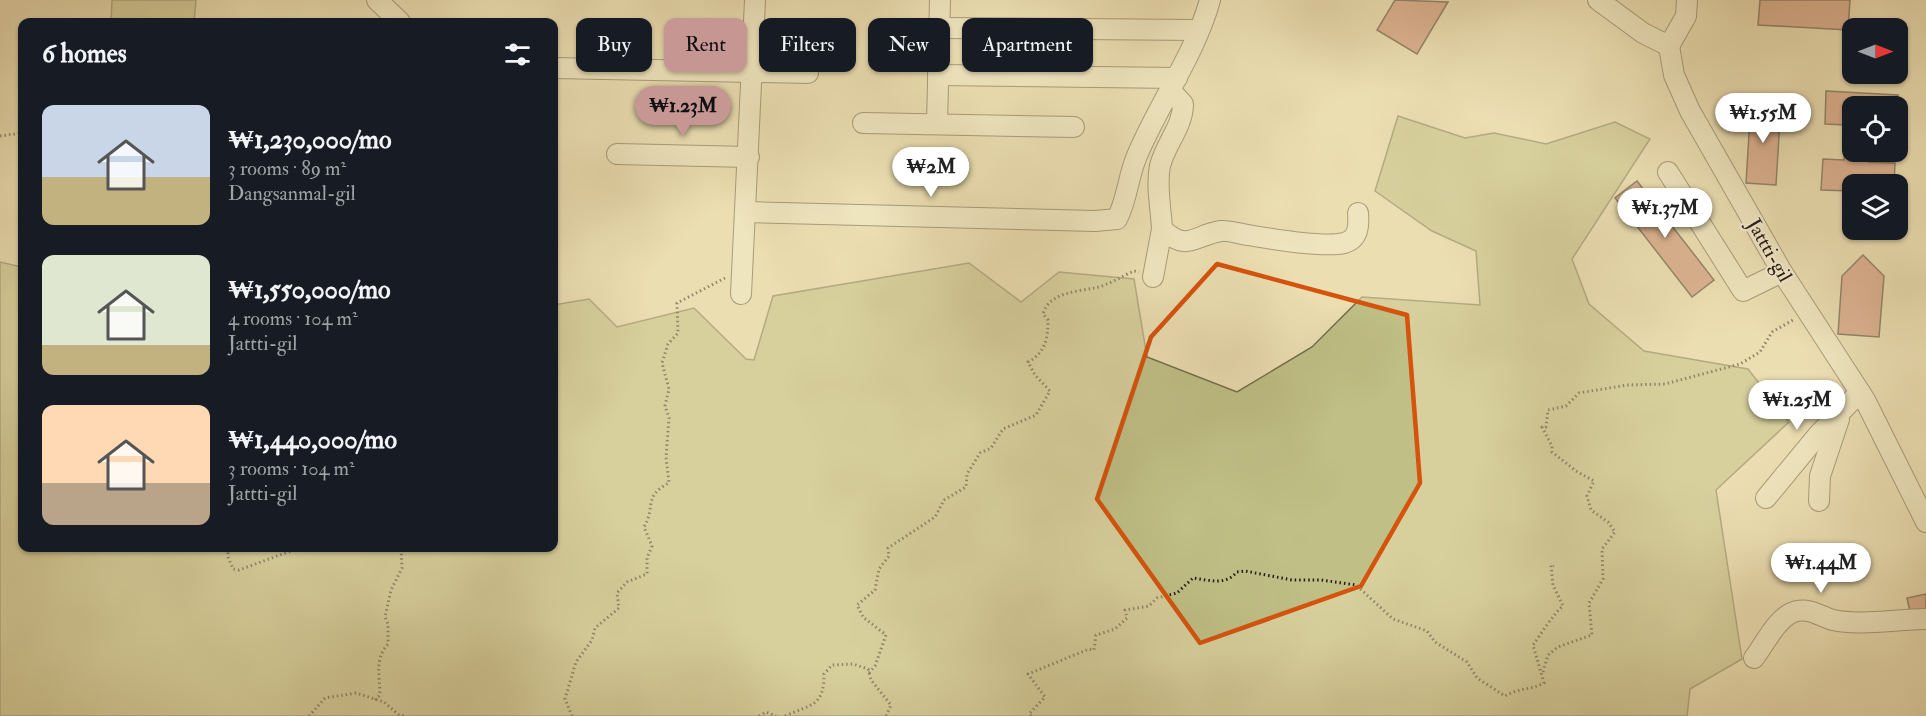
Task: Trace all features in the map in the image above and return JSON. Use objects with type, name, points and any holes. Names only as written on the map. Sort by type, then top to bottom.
[{"type":"street","points":[[377,0],[396,18]]},
{"type":"street","points":[[741,294],[754,71],[755,0]]},
{"type":"street","points":[[939,18],[940,0]]},
{"type":"street","points":[[746,212],[1095,221],[1117,219],[1124,206],[1135,159],[1174,84],[1210,0]]},
{"type":"street","points":[[1598,0],[1643,33],[1668,46],[1686,16],[1687,0]]},
{"type":"street","points":[[950,28],[1199,30]]},
{"type":"street","name":"Jattti-gil","points":[[1668,46],[1674,75],[1690,111],[1782,272],[1860,392],[1926,522]]},
{"type":"street","points":[[558,68],[808,73]]},
{"type":"street","points":[[937,124],[938,72]]},
{"type":"street","points":[[938,75],[1174,84]]},
{"type":"street","points":[[1153,277],[1162,229],[1160,165],[1183,116],[1183,104],[1174,84]]},
{"type":"street","points":[[863,123],[1074,127]]},
{"type":"street","points":[[617,154],[749,157]]},
{"type":"street","points":[[1668,172],[1743,291],[1782,272]]},
{"type":"street","points":[[1162,229],[1182,241],[1194,241],[1221,231],[1290,240],[1345,243],[1355,237],[1359,227],[1358,213]]},
{"type":"street","points":[[1766,498],[1860,392]]},
{"type":"street","points":[[1819,501],[1820,476],[1842,411]]},
{"type":"street","points":[[1754,658],[1780,621],[1796,611],[1812,611],[1831,619],[1852,623],[1926,619]]},
{"type":"path","points":[[0,136],[18,134]]},
{"type":"path","points":[[572,716],[566,699],[576,662],[592,640],[595,628],[619,608],[617,593],[627,582],[646,574],[647,558],[652,546],[644,527],[650,512],[649,503],[656,490],[669,483],[666,457],[669,418],[665,406],[669,389],[662,363],[668,344],[678,333],[675,311],[677,303],[743,269]]},
{"type":"path","points":[[869,673],[875,666],[886,635],[863,617],[857,605],[875,590],[879,568],[889,556],[888,548],[935,517],[944,500],[966,487],[967,474],[980,453],[991,448],[1003,429],[1036,415],[1050,391],[1035,375],[1029,362],[1040,356],[1048,337],[1048,320],[1043,314],[1046,304],[1054,298],[1081,289],[1095,288],[1134,271],[1153,277]]},
{"type":"path","points":[[1542,674],[1548,655],[1558,647],[1592,635],[1589,603],[1603,579],[1602,549],[1615,532],[1608,522],[1591,510],[1587,496],[1594,481],[1576,471],[1552,452],[1552,446],[1542,427],[1546,427],[1548,410],[1566,406],[1579,393],[1627,385],[1665,384],[1740,364],[1760,352],[1772,332],[1806,310]]},
{"type":"path","points":[[229,552],[230,563],[233,568],[239,570],[288,552]]},
{"type":"path","points":[[375,700],[380,694],[377,664],[381,652],[388,644],[388,624],[385,617],[391,590],[402,568],[401,552]]},
{"type":"path","points":[[1031,716],[1045,697],[1028,674],[1089,649],[1094,650],[1096,635],[1115,629],[1127,618],[1125,610],[1149,606],[1157,598],[1177,593],[1193,578],[1222,582],[1232,578],[1238,572],[1245,571],[1292,580],[1321,580],[1356,585],[1393,619],[1427,631],[1435,642],[1467,662],[1477,678],[1505,696],[1516,689],[1537,688],[1544,683],[1533,645],[1553,620],[1556,611],[1563,606],[1553,585],[1551,565],[1554,566]]},
{"type":"path","points":[[785,716],[815,704],[824,693],[824,674],[832,665],[853,664],[868,669],[891,705],[886,716]]},
{"type":"path","points":[[309,716],[325,698],[356,693],[384,702],[399,715],[405,716]]},
{"type":"path","points":[[759,716],[766,712],[776,716]]},
{"type":"highlighted area","points":[[1217,264],[1407,315],[1420,483],[1361,586],[1200,643],[1097,499],[1151,337]]},
{"type":"green space","points":[[112,0],[196,0],[194,18],[111,18]]},
{"type":"green space","points":[[1398,116],[1465,138],[1494,133],[1546,144],[1615,122],[1650,139],[1572,259],[1589,304],[1644,351],[1748,369],[1789,422],[1716,490],[1742,659],[1690,689],[1687,716],[0,716],[0,262],[18,266],[18,552],[558,552],[558,304],[589,299],[617,327],[694,308],[746,359],[754,360],[773,296],[969,263],[1021,302],[1059,272],[1134,279],[1147,357],[1237,392],[1312,347],[1362,297],[1480,305],[1476,251],[1432,231],[1375,191]]},
{"type":"building","points":[[1395,0],[1448,2],[1417,54],[1377,30]]},
{"type":"building","points":[[1760,0],[1850,0],[1849,18],[1842,18],[1842,30],[1758,25]]},
{"type":"building","points":[[1826,91],[1898,95],[1842,96],[1842,125],[1825,124]]},
{"type":"building","points":[[1751,102],[1781,104],[1776,185],[1746,183]]},
{"type":"building","points":[[1823,159],[1842,160],[1842,162],[1895,163],[1894,174],[1842,174],[1842,191],[1821,190]]},
{"type":"building","points":[[1637,181],[1714,280],[1692,297],[1615,198]]},
{"type":"building","points":[[1863,255],[1884,276],[1879,337],[1838,334],[1842,276]]},
{"type":"building","points":[[1926,594],[1926,613],[1911,616],[1907,598]]}]
